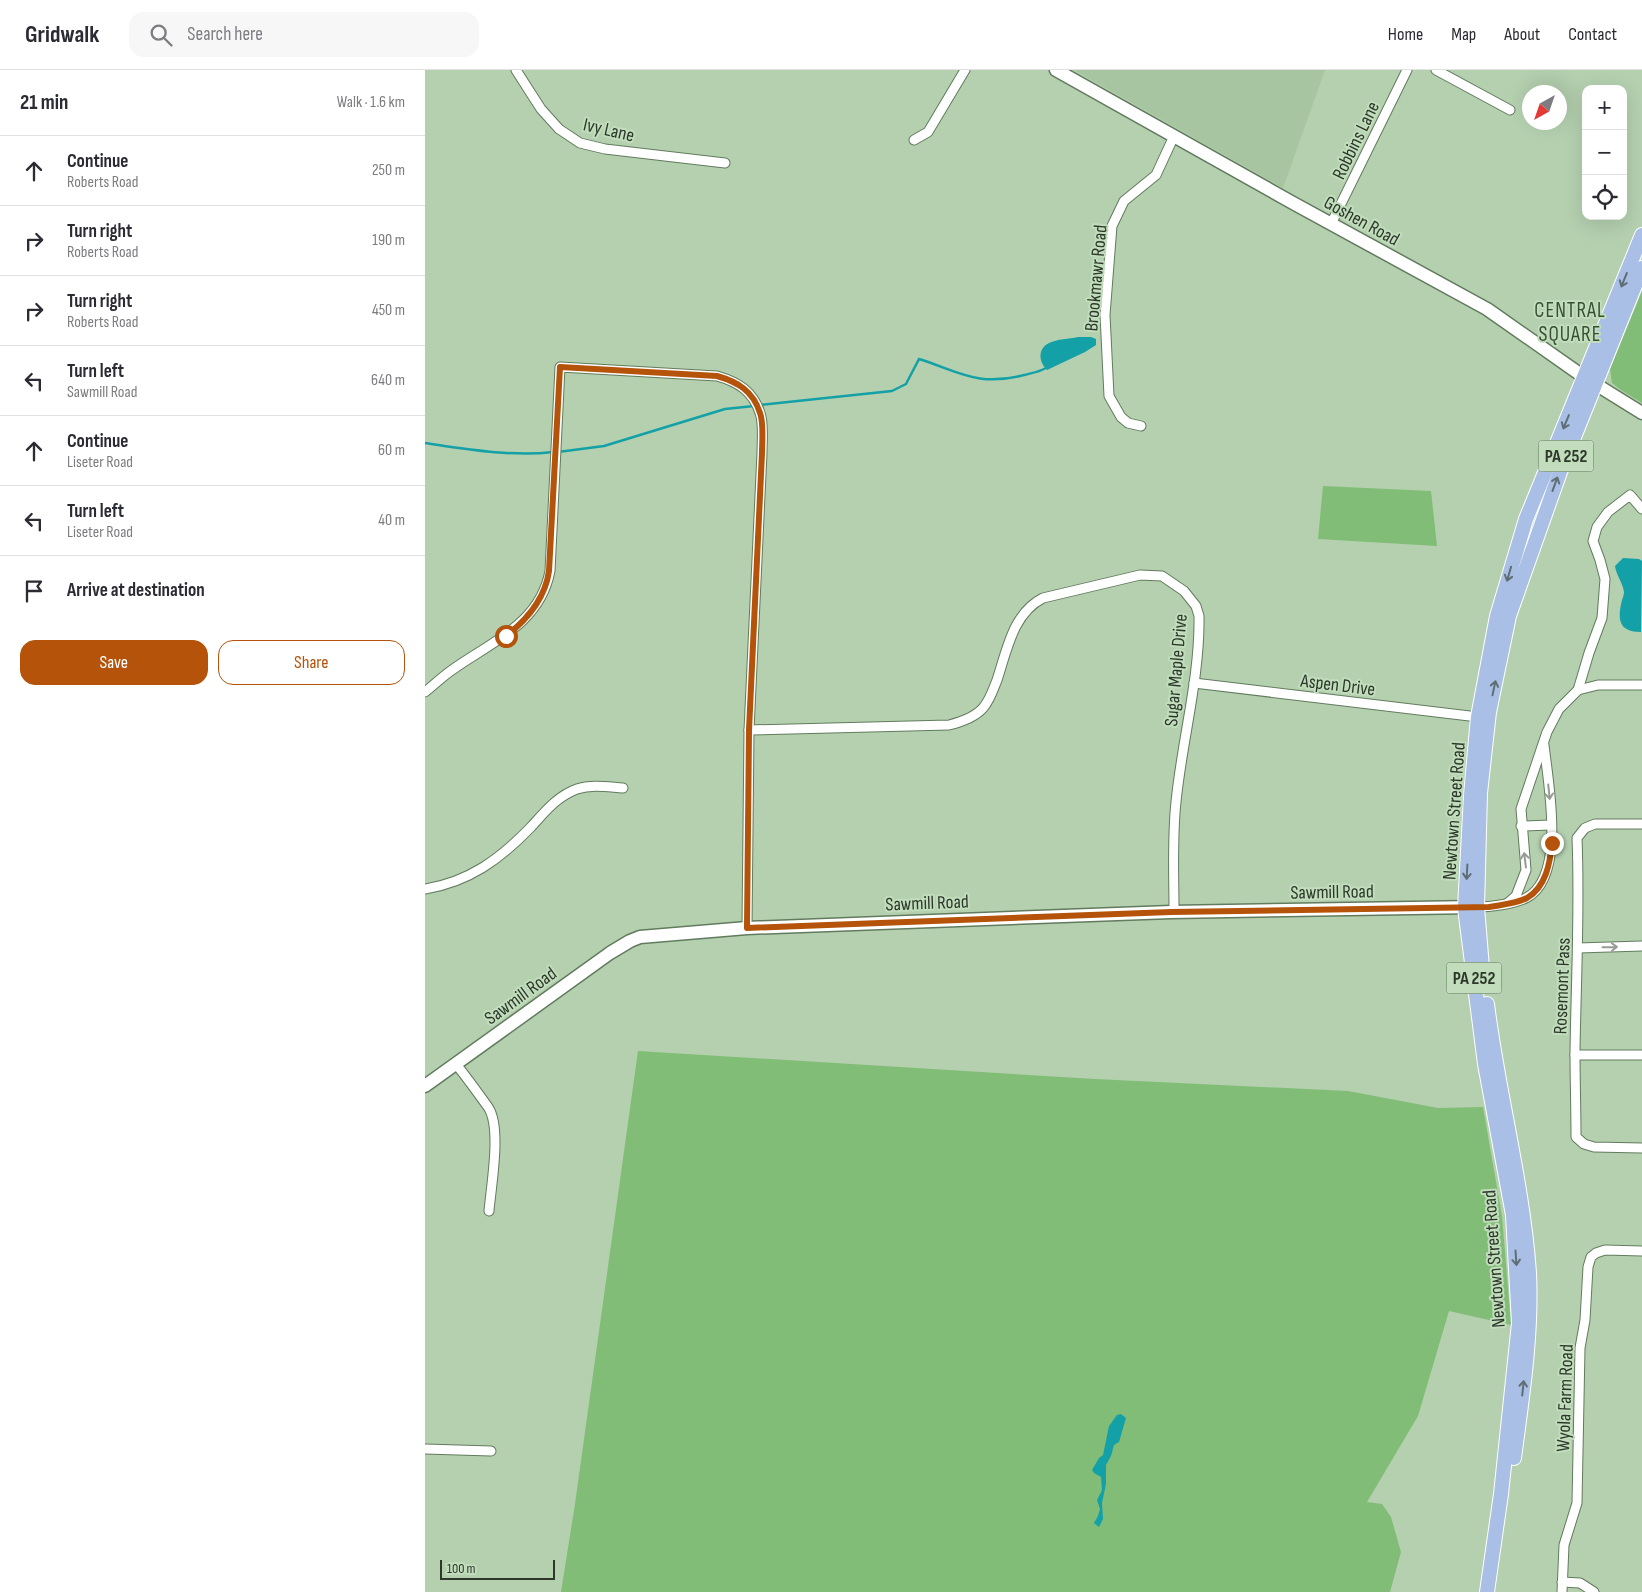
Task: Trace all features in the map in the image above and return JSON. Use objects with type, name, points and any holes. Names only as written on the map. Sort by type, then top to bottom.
[{"type":"main road","name":"Newtown Street Road","points":[[1496,1592],[1523,1392],[1529,1308],[1529,1273],[1524,1225],[1471,907],[1480,793],[1489,712],[1509,616],[1589,380],[1642,235]]},
{"type":"main road","name":"Newtown Street Road","points":[[1487,1592],[1501,1494],[1518,1332],[1518,1289],[1513,1215],[1485,1064],[1471,907],[1471,795],[1478,718],[1497,616],[1525,519],[1642,268]]},
{"type":"main road","points":[[1516,551],[1530,553]]},
{"type":"street","name":"Ivy Lane","points":[[516,70],[541,109],[559,129],[580,143],[605,149],[725,163]]},
{"type":"street","points":[[914,140],[928,132],[965,70]]},
{"type":"street","name":"Goshen Road","points":[[1056,70],[1487,309],[1589,380],[1642,413]]},
{"type":"street","name":"Robbins Lane","points":[[1331,224],[1407,70]]},
{"type":"street","points":[[1436,70],[1510,110]]},
{"type":"street","name":"Brookmawr Road","points":[[1141,426],[1129,423],[1121,416],[1109,396],[1105,315],[1113,226],[1124,201],[1156,175],[1174,136]]},
{"type":"street","points":[[425,692],[451,670],[517,628],[538,603],[547,583],[560,367],[717,376],[733,380],[748,391],[761,414],[762,453],[749,730],[747,928]]},
{"type":"street","points":[[1579,690],[1589,653],[1602,618],[1605,579],[1593,541],[1597,527],[1608,512],[1630,495],[1642,509]]},
{"type":"street","name":"Sugar Maple Drive","points":[[749,730],[949,725],[961,722],[983,708],[991,697],[1019,619],[1033,603],[1043,598],[1140,575],[1162,576],[1185,591],[1196,606],[1199,625],[1194,682],[1175,802],[1173,845],[1174,912]]},
{"type":"street","name":"Aspen Drive","points":[[1194,682],[1478,718]]},
{"type":"street","points":[[1508,903],[1516,896],[1526,870],[1521,809],[1547,732],[1559,709],[1579,690],[1598,685],[1642,685]]},
{"type":"street","points":[[1471,907],[1489,907],[1526,898],[1544,878],[1550,862],[1551,825],[1544,744]]},
{"type":"street","points":[[425,889],[458,880],[487,866],[516,843],[553,804],[567,794],[592,786],[623,788]]},
{"type":"street","name":"Rosemont Pass","points":[[1642,824],[1595,824],[1585,828],[1577,838],[1579,876],[1575,1055],[1576,1137],[1584,1144],[1594,1147],[1642,1148]]},
{"type":"street","points":[[1521,826],[1551,825]]},
{"type":"street","name":"Sawmill Road","points":[[425,1086],[610,954],[630,941],[650,936],[747,928],[1174,912],[1471,907]]},
{"type":"street","points":[[1578,948],[1642,946]]},
{"type":"street","points":[[1575,1055],[1642,1055]]},
{"type":"street","points":[[456,1064],[489,1108],[493,1125],[496,1139],[489,1211]]},
{"type":"street","name":"Wyola Farm Road","points":[[1562,1592],[1564,1544],[1577,1503],[1579,1348],[1585,1320],[1588,1267],[1591,1257],[1605,1250],[1642,1251]]},
{"type":"street","points":[[425,1449],[491,1451]]},
{"type":"street","points":[[1563,1582],[1580,1583],[1594,1592]]},
{"type":"shaded area","points":[[1074,70],[1325,70],[1283,188]]},
{"type":"green space","points":[[1642,291],[1642,403],[1612,383],[1610,369]]},
{"type":"green space","points":[[1323,486],[1431,491],[1437,546],[1318,539]]},
{"type":"green space","points":[[638,1051],[1095,1079],[1348,1091],[1438,1108],[1483,1107],[1502,1216],[1511,1325],[1449,1311],[1418,1416],[1367,1502],[1382,1504],[1391,1517],[1401,1552],[1390,1592],[561,1592]]},
{"type":"water","points":[[1078,337],[1096,339],[1096,345],[1047,370],[1041,360],[1041,352],[1045,346],[1056,341]]},
{"type":"water","points":[[1623,558],[1639,559],[1642,561],[1641,632],[1628,630],[1621,624],[1620,607],[1624,592],[1615,566]]},
{"type":"water","points":[[1121,1414],[1126,1418],[1119,1442],[1114,1445],[1106,1465],[1106,1484],[1102,1503],[1103,1519],[1099,1527],[1094,1523],[1100,1509],[1097,1500],[1102,1490],[1101,1477],[1092,1470],[1103,1455],[1109,1426],[1117,1415]]},
{"type":"waterway","points":[[759,405],[892,391],[906,384],[919,359],[981,379],[1008,378],[1046,368]]},
{"type":"waterway","points":[[558,452],[604,446],[725,409],[754,406]]},
{"type":"waterway","points":[[425,443],[505,453],[553,452]]},
{"type":"district","name":"CENTRAL SQUARE","points":[[1570,322]]},
{"type":"route","points":[[506,636],[517,628],[532,611],[543,594],[547,583],[560,367],[717,376],[733,380],[748,391],[761,414],[762,453],[749,730],[747,928],[1171,912],[1489,907],[1526,898],[1537,888],[1544,878],[1550,862],[1552,843]]}]
